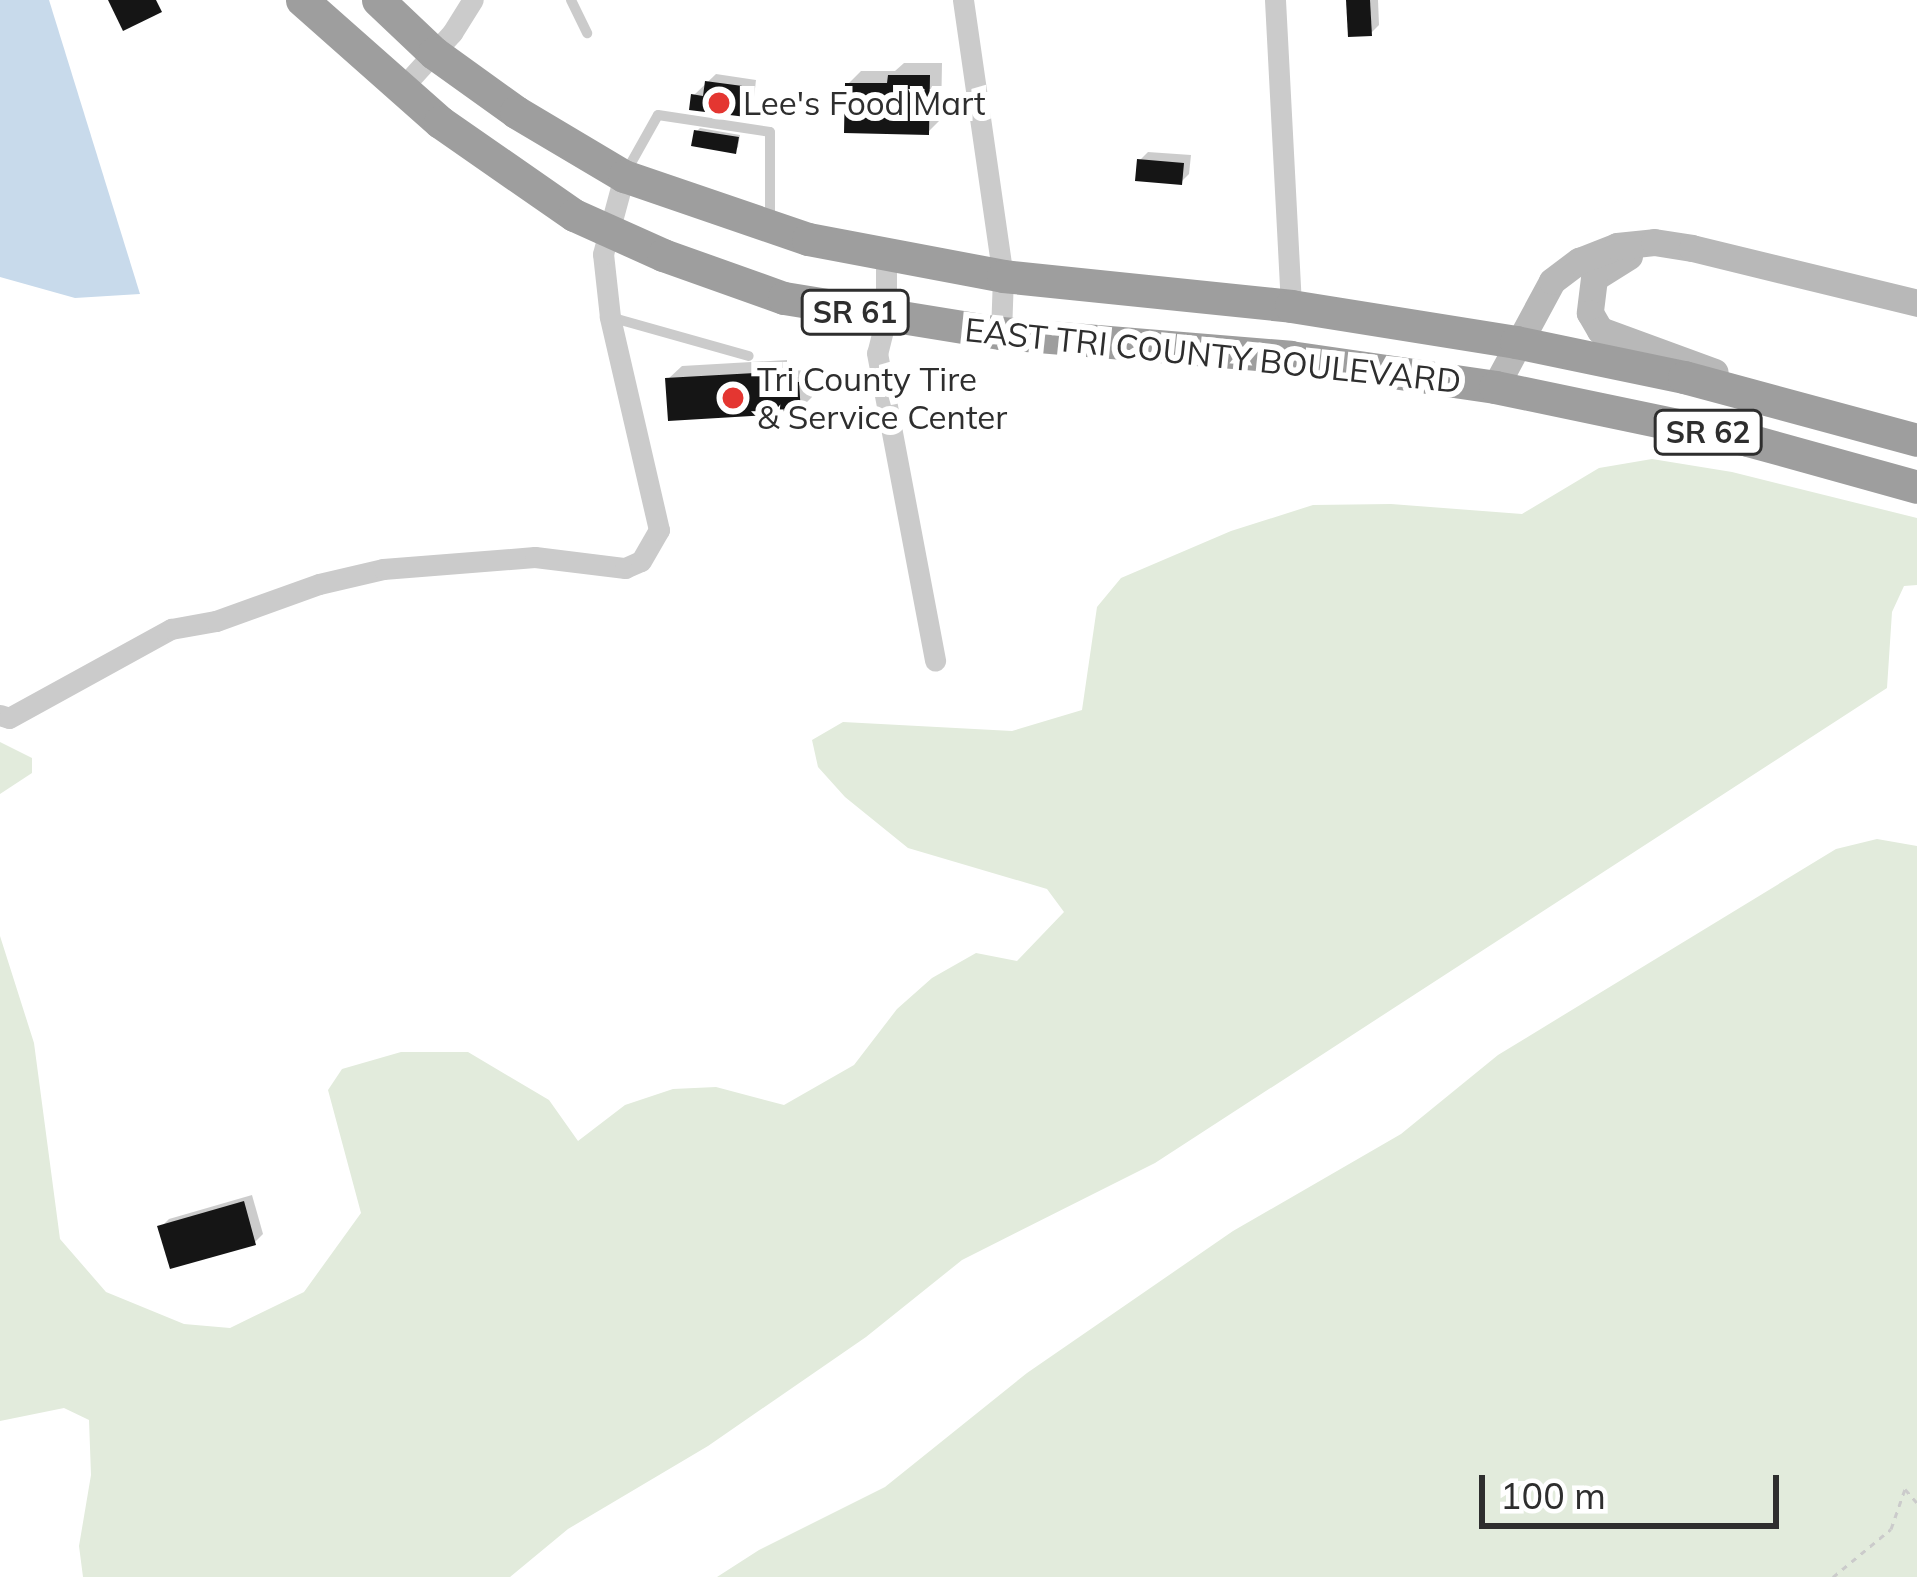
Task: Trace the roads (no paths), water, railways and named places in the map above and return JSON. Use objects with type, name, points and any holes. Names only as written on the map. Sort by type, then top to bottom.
[{"type":"highway","name":"EAST TRI COUNTY BOULEVARD","points":[[302,0],[400,89],[574,214],[610,233],[784,298],[1001,334],[1290,357],[1496,387],[1748,440],[1917,487]]},
{"type":"highway","name":"EAST TRI COUNTY BOULEVARD","points":[[377,0],[434,53],[516,112],[624,176],[770,226],[886,257],[1003,276],[1292,306],[1516,342],[1684,377],[1917,440]]},
{"type":"main road","points":[[1496,387],[1552,281],[1579,261],[1617,246],[1654,242],[1728,256],[1917,303]]},
{"type":"main road","points":[[1728,256],[1625,257],[1594,278],[1590,313],[1600,330],[1848,421]]},
{"type":"street","points":[[400,89],[473,0]]},
{"type":"street","points":[[963,0],[1003,276],[1001,334]]},
{"type":"street","points":[[1275,0],[1292,306]]},
{"type":"street","points":[[0,715],[9,718],[171,629],[216,621],[319,584],[382,569],[535,556],[625,568],[641,561],[659,530],[610,316],[603,254],[624,176]]},
{"type":"street","points":[[886,257],[886,318],[877,353],[935,661]]},
{"type":"lane","points":[[571,0],[587,33]]},
{"type":"lane","points":[[624,176],[658,115],[770,133],[770,226]]},
{"type":"lane","points":[[610,316],[749,356]]},
{"type":"water","points":[[0,0],[49,0],[140,294],[75,298],[0,277]]},
{"type":"place","name":"Lee's Food Mart","points":[[719,103]]},
{"type":"place","name":"Tri County Tire & Service Center","points":[[733,398]]}]
